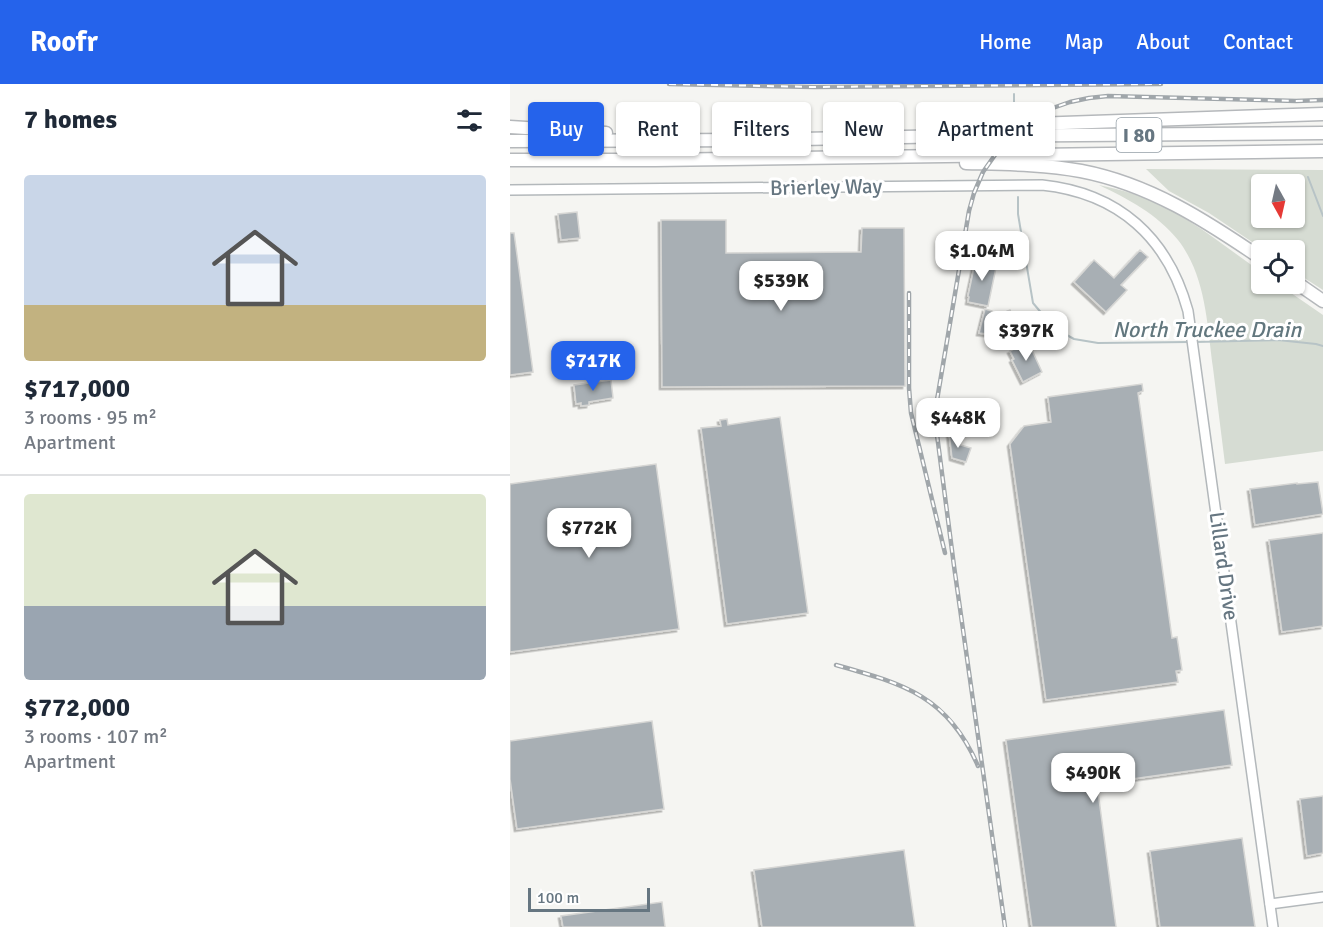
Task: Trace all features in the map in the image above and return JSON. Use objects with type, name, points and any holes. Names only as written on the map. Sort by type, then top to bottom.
[{"type":"highway","points":[[1055,124],[1323,114]]},
{"type":"highway","points":[[510,127],[596,132],[712,133]]},
{"type":"highway","name":"I 80","points":[[1055,135],[1323,133]]},
{"type":"highway","name":"I 80","points":[[811,139],[916,137]]},
{"type":"highway","name":"I 80","points":[[510,141],[712,140]]},
{"type":"highway","name":"I 80","points":[[510,162],[1323,151]]},
{"type":"highway","points":[[836,157],[1029,165],[1064,168],[1101,176],[1172,202],[1251,252]]},
{"type":"highway","points":[[1305,289],[1323,301]]},
{"type":"street","name":"Brierley Way","points":[[510,190],[1042,185],[1088,195],[1106,203],[1134,222]]},
{"type":"street","name":"Lillard Drive","points":[[1134,222],[1167,259],[1176,276],[1188,311],[1273,927]]},
{"type":"street","points":[[1270,904],[1323,897]]},
{"type":"shaded area","points":[[1146,169],[1323,170],[1323,290],[1305,278],[1305,240],[1251,241],[1209,213],[1169,191]]},
{"type":"shaded area","points":[[1099,185],[1157,203],[1214,238],[1251,265],[1251,294],[1293,294],[1323,315],[1323,451],[1225,464],[1207,318],[1200,285],[1187,254],[1178,240],[1161,222],[1131,202]]},
{"type":"building","points":[[577,212],[580,238],[561,240],[558,214]]},
{"type":"building","points":[[661,220],[726,220],[726,253],[861,252],[862,228],[904,228],[905,386],[662,387]]},
{"type":"building","points":[[510,233],[514,233],[533,372],[510,375]]},
{"type":"building","points":[[1140,250],[1148,257],[1121,285],[1127,290],[1106,312],[1074,282],[1094,260],[1114,278]]},
{"type":"building","points":[[976,258],[997,263],[988,306],[968,302]]},
{"type":"building","points":[[985,309],[992,311],[987,334],[979,333]]},
{"type":"building","points":[[1010,310],[1022,331],[1009,338],[998,315]]},
{"type":"building","points":[[1030,341],[1042,372],[1023,382],[1010,351]]},
{"type":"building","points":[[611,380],[613,398],[589,402],[589,405],[576,404],[574,385]]},
{"type":"building","points":[[1142,384],[1143,391],[1138,393],[1172,638],[1177,637],[1182,670],[1176,671],[1178,682],[1046,700],[1010,444],[1024,426],[1051,422],[1048,397]]},
{"type":"building","points":[[780,417],[808,613],[727,624],[701,428],[721,426],[720,420],[727,419],[728,425]]},
{"type":"building","points":[[956,431],[957,444],[971,448],[966,462],[952,458],[949,432]]},
{"type":"building","points":[[656,464],[679,629],[510,652],[510,484]]},
{"type":"building","points":[[1318,482],[1323,514],[1255,525],[1250,489]]},
{"type":"building","points":[[1323,533],[1323,626],[1282,632],[1269,540]]},
{"type":"building","points":[[1224,710],[1232,765],[1097,784],[1116,927],[1032,927],[1006,740]]},
{"type":"building","points":[[652,721],[664,809],[517,829],[510,779],[510,741]]},
{"type":"building","points":[[1323,796],[1323,853],[1307,856],[1300,799]]},
{"type":"building","points":[[1242,838],[1255,927],[1160,927],[1150,851]]},
{"type":"building","points":[[904,850],[915,927],[762,927],[754,870]]},
{"type":"building","points":[[662,902],[665,927],[563,927],[561,916]]},
{"type":"waterway","name":"North Truckee Drain","points":[[1014,94],[1014,102]]},
{"type":"waterway","points":[[1308,177],[1323,216]]},
{"type":"waterway","name":"North Truckee Drain","points":[[1018,197],[1018,214],[1033,303],[1054,328],[1074,339],[1098,343],[1189,342]]},
{"type":"waterway","name":"North Truckee Drain","points":[[1195,342],[1278,340],[1323,346]]},
{"type":"railway","points":[[669,84],[814,87],[1161,84]]},
{"type":"railway","points":[[1005,927],[936,427],[937,400],[974,193],[983,172],[1002,145],[1015,132],[1034,117],[1070,102],[1108,96],[1323,100]]},
{"type":"railway","points":[[909,293],[911,413],[945,553]]},
{"type":"railway","points":[[836,665],[903,687],[938,708],[953,723],[978,766]]}]
